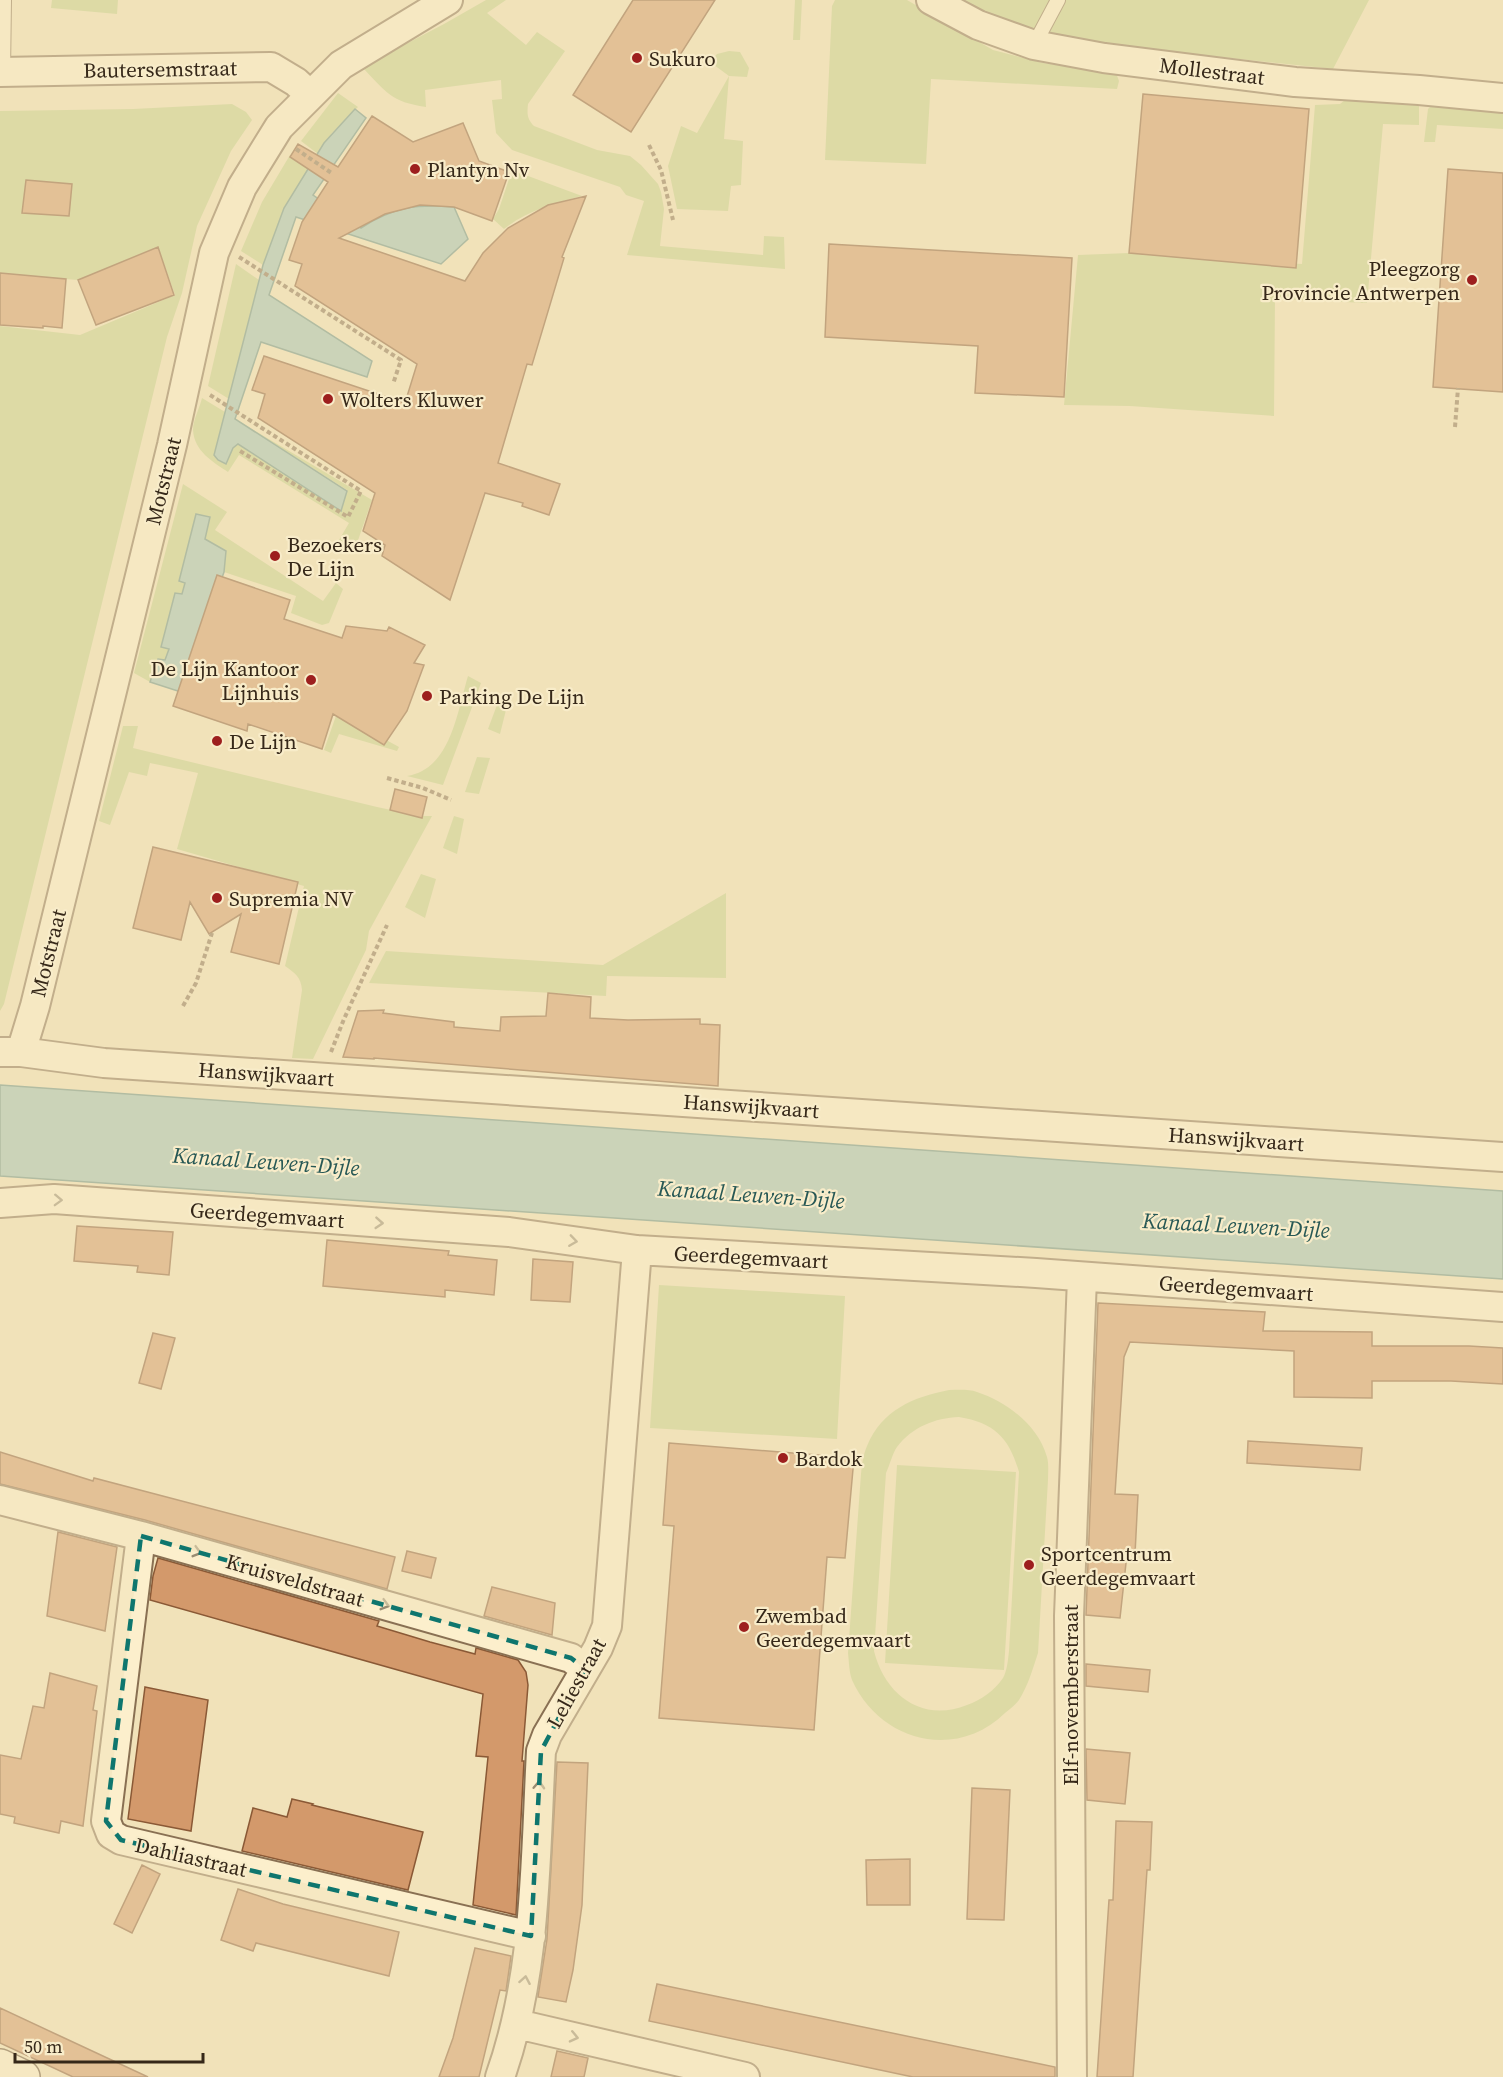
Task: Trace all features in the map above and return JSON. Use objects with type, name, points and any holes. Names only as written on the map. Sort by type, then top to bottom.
[{"type":"street","name":"Motstraat","points":[[10,1052],[35,1006],[169,455],[214,253],[242,188],[279,127],[341,65],[448,0]]},
{"type":"street","name":"Mollestraat","points":[[931,0],[978,25],[1034,45],[1104,58],[1294,82],[1503,98]]},
{"type":"street","name":"Bautersemstraat","points":[[2,72],[271,67],[296,81],[310,95]]},
{"type":"street","name":"Hanswijkvaart","points":[[10,1052],[104,1063],[1503,1157]]},
{"type":"street","name":"Geerdegemvaart","points":[[0,1203],[54,1199],[486,1231],[637,1250],[1036,1273],[1503,1307]]},
{"type":"street","name":"Leliestraat","points":[[500,2077],[517,2024],[531,1936],[542,1750],[557,1715],[585,1669],[607,1626],[637,1250]]},
{"type":"street","name":"Elf-novemberstraat","points":[[1072,2077],[1069,1616],[1082,1278]]},
{"type":"street","name":"Kruisveldstraat","points":[[0,1500],[141,1536],[571,1658],[585,1669]]},
{"type":"street","name":"Dahliastraat","points":[[141,1536],[106,1821],[111,1834],[121,1840],[531,1936]]},
{"type":"street","points":[[517,2024],[745,2077]]},
{"type":"street","points":[[0,2066],[23,2077]]},
{"type":"lane","points":[[2,72],[4,0]]},
{"type":"lane","points":[[1034,45],[1058,0]]},
{"type":"path","points":[[649,145],[661,170],[674,220]]},
{"type":"path","points":[[315,161],[331,172]]},
{"type":"path","points":[[260,271],[401,360],[393,384]]},
{"type":"path","points":[[1455,427],[1458,388]]},
{"type":"path","points":[[225,405],[361,492],[348,517],[240,451]]},
{"type":"path","points":[[387,778],[423,788],[451,800]]},
{"type":"path","points":[[322,1078],[344,1019],[387,925]]},
{"type":"path","points":[[183,1006],[196,982],[212,933]]},
{"type":"highlighted area","points":[[141,1536],[571,1658],[585,1669],[541,1751],[531,1936],[121,1840],[106,1821]]},
{"type":"green space","points":[[52,0],[118,0],[117,14],[51,8]]},
{"type":"green space","points":[[486,0],[506,0],[487,13],[526,45],[537,32],[565,51],[528,104],[529,119],[534,126],[597,150],[630,156],[641,165],[658,184],[661,192],[664,209],[660,246],[763,255],[764,236],[784,237],[785,269],[627,255],[644,201],[626,195],[620,187],[512,150],[496,133],[492,100],[502,99],[501,80],[425,90],[426,107],[397,99],[362,67]]},
{"type":"green space","points":[[795,0],[802,0],[800,40],[793,40]]},
{"type":"green space","points":[[835,0],[907,0],[993,50],[1043,63],[1116,73],[1119,81],[1117,89],[931,79],[926,164],[825,160],[832,6]]},
{"type":"green space","points":[[954,0],[1369,0],[1333,69],[1091,43],[1012,27]]},
{"type":"green space","points":[[729,51],[740,52],[749,68],[747,77],[729,76],[710,62],[717,54]]},
{"type":"green space","points":[[729,76],[724,139],[743,141],[741,185],[731,186],[728,211],[677,209],[668,166],[681,126],[697,133]]},
{"type":"green space","points":[[338,93],[358,107],[332,133],[318,154],[301,141]]},
{"type":"green space","points":[[1345,100],[1419,101],[1419,125],[1383,124],[1367,303],[1275,299],[1274,416],[1130,406],[1064,405],[1078,255],[1129,253],[1302,264],[1315,105],[1340,104]]},
{"type":"green space","points":[[232,104],[246,112],[252,120],[231,151],[197,226],[182,293],[167,337],[4,1004],[0,1011],[0,326],[80,335],[175,295],[158,247],[78,280],[0,274],[0,111],[133,109]]},
{"type":"green space","points":[[1432,105],[1503,109],[1503,129],[1437,125],[1435,142],[1424,142],[1428,109]]},
{"type":"green space","points":[[290,155],[309,168],[284,208],[263,265],[241,251],[262,202]]},
{"type":"green space","points":[[512,170],[582,196],[531,212],[504,229],[493,219],[499,209]]},
{"type":"green space","points":[[236,264],[259,280],[229,399],[208,386]]},
{"type":"green space","points":[[202,398],[225,412],[214,455],[223,463],[237,444],[341,510],[347,490],[235,419],[372,500],[355,549],[339,540],[349,523],[239,455],[228,472],[205,455],[197,444],[193,430]]},
{"type":"green space","points":[[183,484],[227,512],[215,530],[323,601],[336,583],[343,589],[329,623],[322,625],[291,613],[296,596],[224,572],[226,551],[180,581],[185,583],[182,594],[176,593],[161,647],[169,649],[165,660],[158,659],[150,682],[134,673]]},
{"type":"green space","points":[[468,676],[481,683],[443,785],[407,776],[422,771],[443,751],[455,722]]},
{"type":"green space","points":[[500,697],[509,698],[500,734],[488,729]]},
{"type":"green space","points":[[337,713],[399,747],[397,751],[339,734],[331,753],[324,750]]},
{"type":"green space","points":[[123,726],[138,726],[133,748],[377,807],[420,816],[432,816],[369,931],[366,950],[313,1059],[292,1058],[302,990],[297,976],[285,966],[304,886],[177,849],[198,773],[150,763],[147,776],[129,772],[110,825],[99,821]]},
{"type":"green space","points":[[477,757],[490,758],[479,794],[465,792]]},
{"type":"green space","points":[[454,816],[464,819],[457,854],[443,848]]},
{"type":"green space","points":[[421,874],[436,879],[425,918],[405,907]]},
{"type":"green space","points":[[726,893],[726,978],[607,976],[606,996],[369,983],[386,951],[603,965]]},
{"type":"green space","points":[[659,1285],[845,1296],[837,1439],[650,1428]]},
{"type":"green space","name":"Sportcentrum Geerdegemvaart","points":[[949,1390],[974,1391],[988,1396],[1020,1416],[1043,1445],[1047,1457],[1048,1480],[1038,1653],[1030,1677],[1017,1702],[986,1728],[964,1737],[942,1740],[921,1738],[900,1730],[881,1718],[865,1701],[852,1680],[848,1653],[861,1474],[866,1449],[873,1434],[890,1414],[911,1401]],"holes":[[[959,1417],[982,1423],[999,1434],[1010,1450],[1019,1472],[1008,1658],[1003,1678],[987,1694],[967,1705],[951,1710],[935,1710],[921,1707],[896,1692],[879,1667],[874,1651],[886,1473],[897,1447],[917,1429],[950,1418]]]},
{"type":"green space","points":[[897,1465],[1016,1472],[1004,1670],[885,1663]]},
{"type":"water","points":[[355,109],[366,118],[313,195],[361,228],[384,215],[405,208],[454,207],[468,239],[441,264],[296,217],[269,295],[372,361],[367,377],[261,342],[235,419],[347,491],[341,511],[238,444],[233,448],[226,464],[214,455],[263,265],[284,208],[324,143]]},
{"type":"water","points":[[196,514],[210,517],[205,539],[226,551],[224,572],[181,692],[150,682],[158,659],[165,660],[169,649],[161,647],[175,593],[182,594],[185,583],[179,581]]},
{"type":"water","name":"Kanaal Leuven-Dijle","points":[[0,1085],[1503,1191],[1503,1279],[0,1176]]},
{"type":"building","name":"Sukuro","points":[[633,0],[715,0],[631,132],[573,95]]},
{"type":"building","points":[[1143,94],[1309,109],[1296,268],[1129,253]]},
{"type":"building","name":"Wolters Kluwer","points":[[372,116],[413,142],[463,123],[479,161],[509,172],[492,221],[454,207],[420,205],[385,214],[339,238],[465,281],[483,253],[508,228],[548,205],[586,196],[562,257],[564,258],[532,365],[527,364],[498,463],[560,484],[549,515],[522,506],[523,503],[485,493],[450,600],[382,556],[385,545],[363,531],[375,493],[258,418],[265,394],[252,390],[264,356],[405,403],[417,364],[295,286],[302,264],[289,260],[302,222],[328,182],[290,157],[298,144],[338,167]]},
{"type":"building","name":"Pleegzorg Provincie Antwerpen","points":[[1448,169],[1503,173],[1503,392],[1433,387]]},
{"type":"building","points":[[26,180],[72,184],[69,216],[22,213]]},
{"type":"building","points":[[829,244],[1072,258],[1064,397],[975,393],[978,346],[825,337]]},
{"type":"building","points":[[158,247],[174,295],[96,325],[78,280]]},
{"type":"building","points":[[0,273],[66,279],[62,328],[0,325]]},
{"type":"building","name":"De Lijn Kantoor Lijnhuis","points":[[217,575],[290,600],[284,619],[342,638],[346,626],[387,631],[389,627],[425,645],[414,663],[424,665],[407,711],[384,745],[333,714],[322,749],[248,724],[247,731],[173,706]]},
{"type":"building","points":[[395,789],[427,797],[422,818],[390,810]]},
{"type":"building","name":"Supremia NV","points":[[153,847],[298,882],[279,964],[231,952],[241,914],[209,934],[190,902],[181,940],[133,928]]},
{"type":"building","points":[[548,993],[591,997],[590,1018],[700,1019],[700,1024],[720,1025],[718,1086],[343,1057],[358,1011],[384,1010],[383,1013],[454,1022],[454,1027],[500,1031],[501,1017],[546,1016]]},
{"type":"building","points":[[77,1226],[173,1232],[169,1275],[137,1272],[138,1266],[74,1261]]},
{"type":"building","points":[[327,1240],[449,1251],[448,1255],[497,1260],[494,1295],[445,1290],[445,1297],[323,1286]]},
{"type":"building","points":[[533,1259],[573,1262],[570,1302],[531,1300]]},
{"type":"building","points":[[1098,1303],[1265,1312],[1263,1331],[1372,1332],[1372,1346],[1503,1348],[1503,1384],[1451,1381],[1372,1381],[1372,1398],[1294,1397],[1294,1351],[1130,1342],[1124,1357],[1115,1494],[1138,1495],[1135,1554],[1127,1554],[1120,1618],[1086,1615]]},
{"type":"building","points":[[153,1333],[175,1338],[161,1389],[139,1383]]},
{"type":"building","points":[[1248,1441],[1362,1448],[1360,1470],[1247,1463]]},
{"type":"building","name":"Zwembad Geerdegemvaart","points":[[669,1443],[854,1458],[845,1558],[827,1557],[814,1730],[659,1718],[674,1526],[663,1525]]},
{"type":"building","points":[[0,1452],[93,1481],[94,1478],[395,1557],[387,1589],[145,1520],[0,1484]]},
{"type":"building","points":[[58,1532],[117,1547],[105,1631],[47,1616]]},
{"type":"building","points":[[407,1551],[436,1558],[431,1578],[402,1571]]},
{"type":"building","points":[[158,1558],[379,1621],[377,1626],[430,1642],[475,1654],[476,1648],[518,1660],[526,1672],[528,1685],[522,1761],[524,1761],[516,1915],[473,1905],[488,1757],[476,1756],[483,1694],[150,1600]]},
{"type":"building","points":[[492,1587],[555,1603],[552,1635],[484,1616]]},
{"type":"building","points":[[1086,1664],[1150,1670],[1148,1692],[1086,1686]]},
{"type":"building","points":[[50,1673],[97,1686],[93,1710],[97,1711],[83,1826],[61,1821],[59,1833],[14,1823],[15,1817],[0,1814],[0,1755],[21,1759],[33,1706],[44,1708]]},
{"type":"building","points":[[145,1687],[208,1700],[191,1831],[128,1819]]},
{"type":"building","points":[[1086,1749],[1130,1753],[1125,1804],[1087,1800]]},
{"type":"building","points":[[557,1762],[588,1763],[582,1905],[566,2002],[538,1997],[547,1939]]},
{"type":"building","points":[[972,1788],[1010,1790],[1004,1920],[967,1919]]},
{"type":"building","points":[[292,1799],[423,1832],[408,1890],[242,1851],[253,1808],[287,1817]]},
{"type":"building","points":[[1116,1821],[1152,1822],[1150,1870],[1147,1870],[1133,2077],[1097,2077],[1109,1900],[1113,1900]]},
{"type":"building","points":[[910,1859],[910,1905],[867,1905],[866,1860]]},
{"type":"building","points":[[142,1865],[160,1874],[132,1933],[114,1924]]},
{"type":"building","points":[[238,1889],[283,1904],[399,1932],[389,1976],[256,1943],[253,1951],[221,1940]]},
{"type":"building","points":[[475,1948],[511,1956],[506,1991],[500,1990],[479,2077],[439,2077],[453,2038]]},
{"type":"building","points":[[657,1984],[1055,2067],[1055,2077],[913,2077],[649,2021]]},
{"type":"building","points":[[0,2008],[148,2077],[73,2077],[0,2043]]},
{"type":"building","points":[[557,2051],[588,2058],[584,2077],[551,2077]]},
{"type":"place","name":"Sukuro","points":[[637,58]]},
{"type":"place","name":"Plantyn Nv","points":[[415,169]]},
{"type":"place","name":"Pleegzorg Provincie Antwerpen","points":[[1472,280]]},
{"type":"place","name":"Wolters Kluwer","points":[[328,399]]},
{"type":"place","name":"Bezoekers De Lijn","points":[[275,556]]},
{"type":"place","name":"De Lijn Kantoor Lijnhuis","points":[[311,680]]},
{"type":"place","name":"Parking De Lijn","points":[[427,696]]},
{"type":"place","name":"De Lijn","points":[[217,741]]},
{"type":"place","name":"Supremia NV","points":[[217,898]]},
{"type":"place","name":"Bardok","points":[[783,1458]]},
{"type":"place","name":"Sportcentrum Geerdegemvaart","points":[[1029,1565]]},
{"type":"place","name":"Zwembad Geerdegemvaart","points":[[744,1627]]}]
